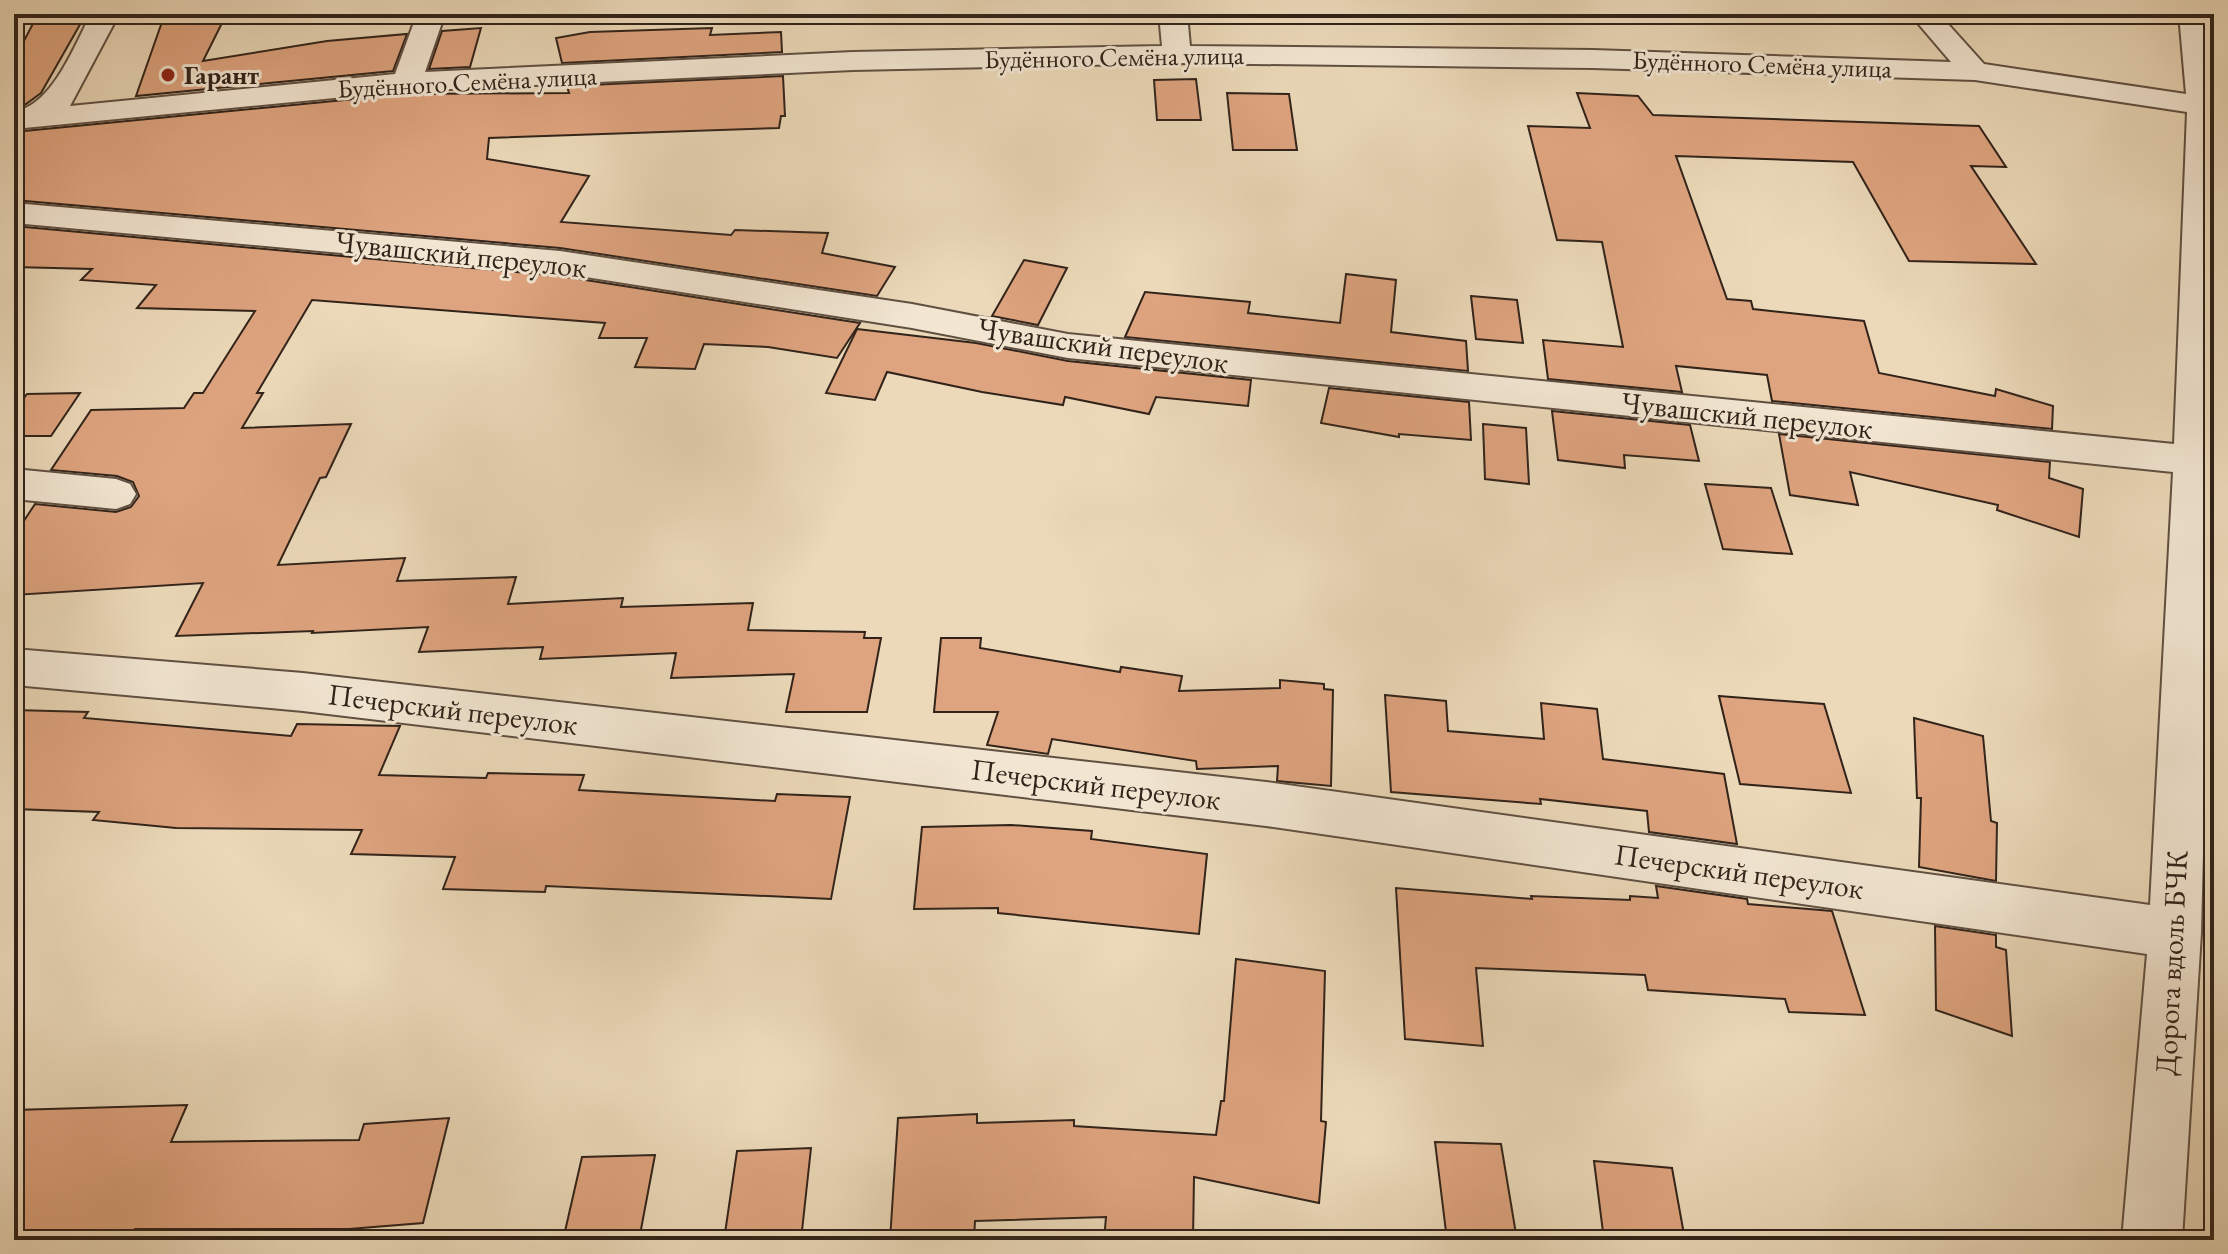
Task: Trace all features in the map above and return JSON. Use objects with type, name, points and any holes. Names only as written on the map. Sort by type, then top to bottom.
[{"type":"street","points":[[18,125],[59,100],[105,14]]},
{"type":"street","points":[[407,82],[431,14]]},
{"type":"street","points":[[1173,14],[1177,54]]},
{"type":"street","points":[[1924,14],[1975,71]]},
{"type":"street","name":"Дорога вдоль БЧК","points":[[2152,1240],[2175,933],[2208,106],[2193,14]]},
{"type":"street","name":"Будённого Семёна улица","points":[[18,125],[407,82],[853,61],[1177,54],[1593,59],[1975,71],[2208,106]]},
{"type":"street","name":"Чувашский переулок","points":[[14,213],[560,262],[912,316],[1068,346],[2193,460]]},
{"type":"street","points":[[14,484],[116,494]]},
{"type":"street","name":"Печерский переулок","points":[[14,667],[303,692],[1266,804],[2175,933]]},
{"type":"building","points":[[38,14],[86,14],[41,93],[14,108],[14,60]]},
{"type":"building","points":[[225,17],[203,61],[327,41],[407,34],[393,71],[136,96],[162,22]]},
{"type":"building","points":[[481,28],[470,67],[429,69],[442,31]]},
{"type":"building","points":[[712,28],[710,35],[781,32],[782,52],[562,63],[556,38],[590,32]]},
{"type":"building","points":[[783,76],[785,116],[781,116],[779,128],[489,138],[487,159],[589,176],[561,222],[731,235],[735,230],[828,233],[822,253],[895,267],[877,296],[560,248],[14,200],[14,132],[407,94],[569,93],[567,86]]},
{"type":"building","points":[[1196,79],[1201,120],[1157,120],[1154,80]]},
{"type":"building","points":[[1227,93],[1289,94],[1297,150],[1233,150]]},
{"type":"building","points":[[1577,93],[1638,96],[1653,115],[1979,126],[2006,167],[1971,166],[2036,264],[1909,261],[1853,162],[1676,156],[1727,299],[1751,301],[1753,309],[1864,321],[1879,373],[1995,396],[1996,389],[2053,406],[2052,429],[1772,401],[1767,375],[1676,366],[1682,392],[1548,379],[1543,340],[1623,347],[1602,242],[1557,240],[1528,126],[1590,128]]},
{"type":"building","points":[[14,226],[560,276],[860,323],[837,358],[768,347],[704,344],[695,369],[635,367],[647,338],[599,338],[605,323],[312,300],[257,393],[263,393],[242,428],[351,424],[326,477],[320,478],[278,565],[405,558],[397,581],[516,577],[508,604],[623,598],[621,607],[753,603],[748,630],[865,632],[864,638],[881,638],[867,712],[786,712],[794,674],[671,678],[676,653],[540,659],[543,647],[419,652],[428,627],[176,636],[203,583],[14,595],[14,536],[35,504],[116,512],[131,507],[139,496],[133,482],[117,476],[51,470],[91,410],[184,408],[194,393],[203,393],[255,311],[137,308],[156,285],[81,280],[92,269],[14,267]]},
{"type":"building","points":[[1024,260],[1067,268],[1038,325],[992,316]]},
{"type":"building","points":[[1346,274],[1396,280],[1391,332],[1466,341],[1468,371],[1125,337],[1145,292],[1250,302],[1248,313],[1340,323]]},
{"type":"building","points":[[1471,296],[1517,300],[1523,343],[1476,339]]},
{"type":"building","points":[[857,329],[976,343],[1068,361],[1251,380],[1248,406],[1156,397],[1149,414],[1065,397],[1063,405],[887,372],[875,400],[826,393]]},
{"type":"building","points":[[1329,388],[1469,402],[1471,440],[1399,434],[1399,437],[1321,423]]},
{"type":"building","points":[[80,393],[51,436],[14,436],[14,411],[27,394]]},
{"type":"building","points":[[1552,411],[1690,425],[1699,461],[1624,455],[1625,468],[1558,460]]},
{"type":"building","points":[[1483,424],[1526,428],[1529,484],[1485,479]]},
{"type":"building","points":[[1779,434],[2050,462],[2049,478],[2083,489],[2079,537],[1997,510],[1998,505],[1850,472],[1858,505],[1790,495]]},
{"type":"building","points":[[1705,484],[1771,488],[1792,554],[1723,549]]},
{"type":"building","points":[[941,638],[981,638],[980,648],[1120,672],[1121,667],[1182,676],[1179,691],[1280,688],[1280,680],[1324,684],[1324,689],[1333,690],[1331,786],[1277,781],[1278,766],[1197,769],[1196,761],[1052,739],[1048,754],[987,745],[998,712],[934,712]]},
{"type":"building","points":[[1385,695],[1446,701],[1448,731],[1544,739],[1541,703],[1597,709],[1603,759],[1724,774],[1737,844],[1649,832],[1647,811],[1540,799],[1541,804],[1391,792]]},
{"type":"building","points":[[1719,696],[1824,704],[1851,793],[1740,784]]},
{"type":"building","points":[[14,710],[88,712],[84,718],[291,736],[297,724],[400,726],[379,775],[486,778],[488,773],[584,775],[579,790],[775,801],[777,794],[850,797],[831,899],[546,886],[545,892],[443,889],[455,857],[351,854],[362,830],[176,828],[93,820],[99,812],[14,809]]},
{"type":"building","points":[[1914,718],[1983,736],[1991,821],[1997,823],[1996,881],[1919,867],[1921,798],[1917,798]]},
{"type":"building","points":[[1011,825],[1092,831],[1091,839],[1207,854],[1199,934],[998,913],[998,908],[914,909],[922,827]]},
{"type":"building","points":[[1656,886],[1747,899],[1748,904],[1832,911],[1865,1015],[1789,1012],[1785,999],[1648,990],[1645,975],[1476,968],[1483,1046],[1405,1039],[1396,888],[1532,899],[1531,896],[1630,900],[1630,896],[1658,898]]},
{"type":"building","points":[[1935,926],[1996,935],[1996,947],[2006,950],[2012,1036],[1936,1010]]},
{"type":"building","points":[[1236,959],[1325,971],[1321,1121],[1326,1122],[1319,1203],[1194,1177],[1193,1240],[1104,1240],[1106,1217],[975,1221],[974,1240],[890,1240],[898,1118],[977,1114],[977,1123],[1074,1120],[1074,1126],[1216,1135],[1221,1101],[1224,1101]]},
{"type":"building","points":[[187,1105],[171,1142],[359,1140],[364,1124],[449,1118],[423,1223],[349,1229],[135,1229],[130,1240],[14,1240],[14,1110]]},
{"type":"building","points":[[1435,1142],[1501,1144],[1517,1240],[1447,1240]]},
{"type":"building","points":[[811,1148],[801,1240],[724,1240],[737,1151]]},
{"type":"building","points":[[655,1155],[639,1240],[563,1240],[582,1157]]},
{"type":"building","points":[[1594,1161],[1672,1168],[1685,1240],[1604,1240]]},
{"type":"place","name":"Гарант","points":[[168,75]]}]
